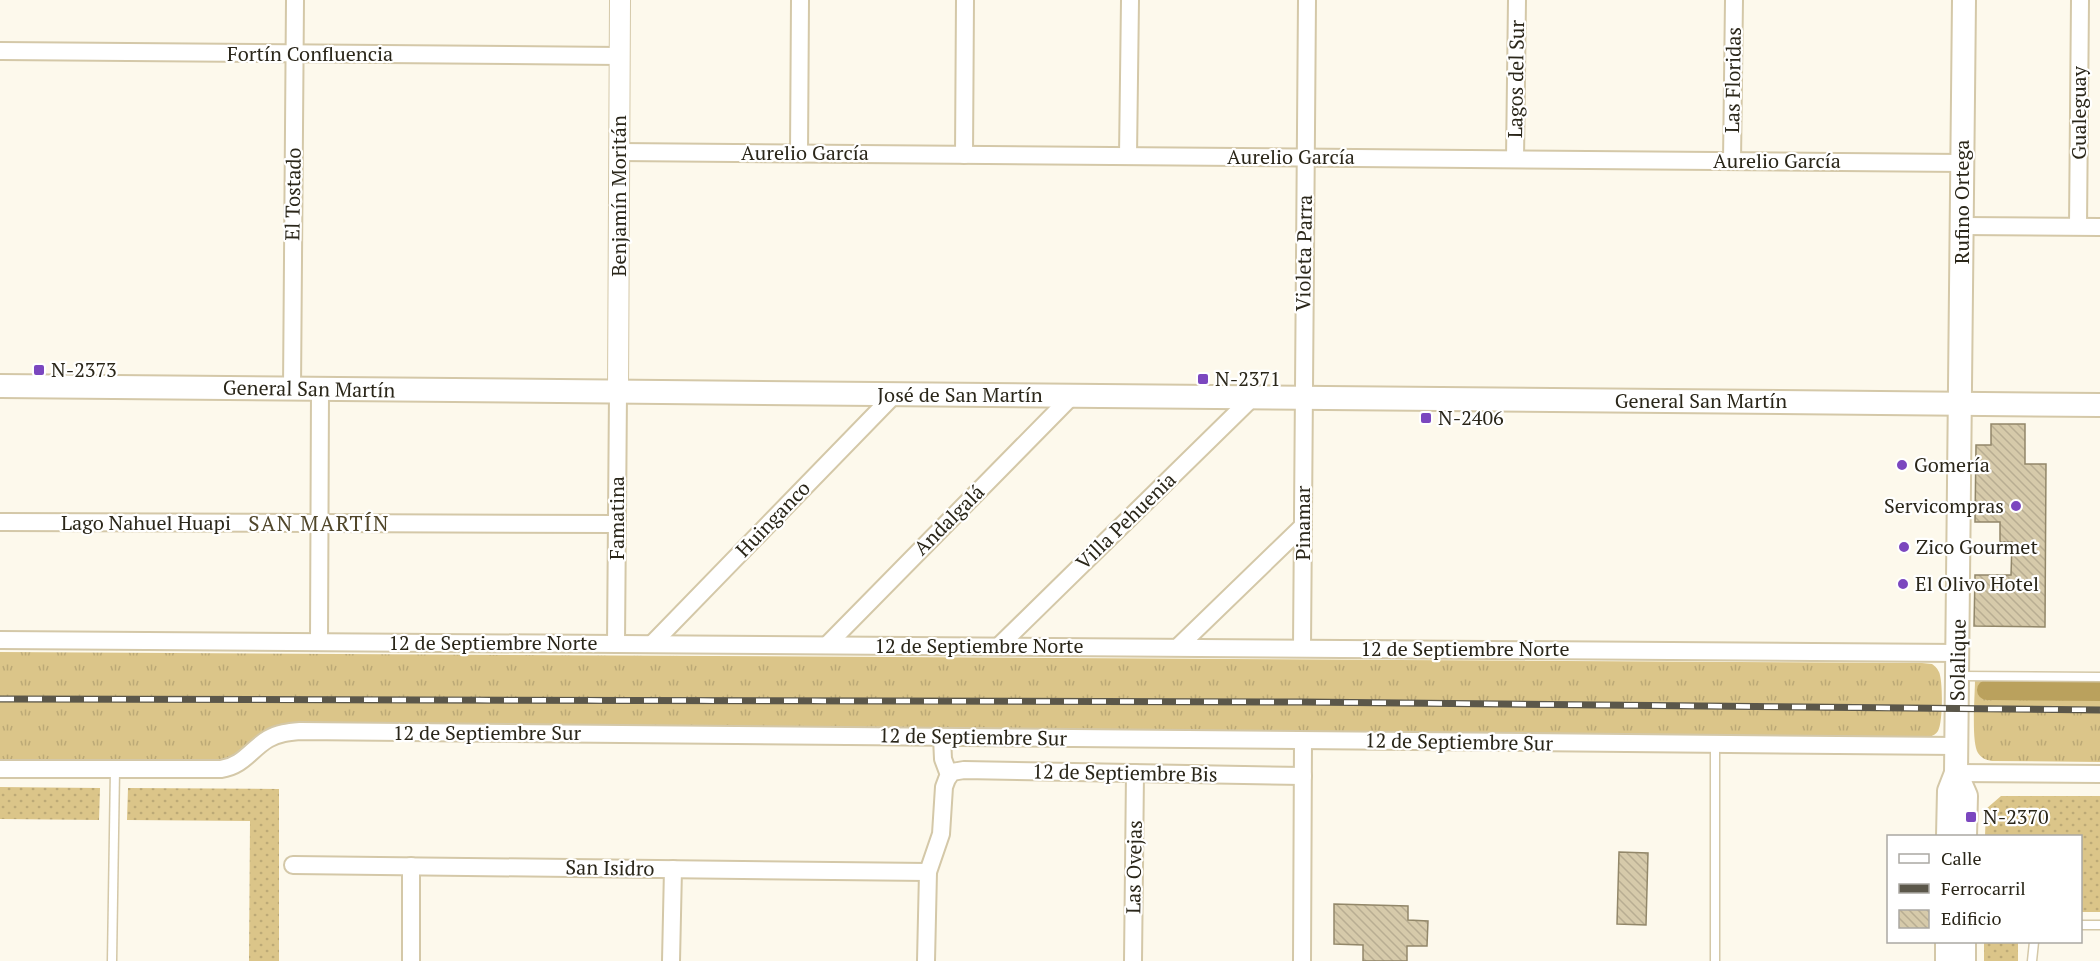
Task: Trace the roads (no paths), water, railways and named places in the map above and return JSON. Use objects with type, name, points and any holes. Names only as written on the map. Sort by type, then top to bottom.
[{"type":"main road","name":"Rufino Ortega","points":[[1961,403],[1964,0]]},
{"type":"main road","name":"General San Martín","points":[[0,386],[618,392]]},
{"type":"main road","name":"José de San Martín","points":[[618,392],[1303,398]]},
{"type":"main road","name":"General San Martín","points":[[1303,398],[2100,405]]},
{"type":"main road","name":"Solalique","points":[[1948,835],[1949,791],[1956,773],[1957,746],[1961,403]]},
{"type":"main road","name":"Solalique","points":[[1956,773],[1966,796],[1965,835]]},
{"type":"main road","points":[[1947,943],[1947,961]]},
{"type":"main road","points":[[1964,943],[1964,961]]},
{"type":"street","name":"El Tostado","points":[[291,389],[295,0]]},
{"type":"street","name":"Benjamín Moritán","points":[[618,392],[620,0]]},
{"type":"street","points":[[799,153],[800,0]]},
{"type":"street","points":[[964,155],[965,0]]},
{"type":"street","points":[[1128,156],[1130,0]]},
{"type":"street","name":"Violeta Parra","points":[[1303,398],[1307,0]]},
{"type":"street","name":"Lagos del Sur","points":[[1515,159],[1517,0]]},
{"type":"street","name":"Las Floridas","points":[[1732,161],[1734,0]]},
{"type":"street","name":"Gualeguay","points":[[2078,226],[2080,0]]},
{"type":"street","name":"Fortín Confluencia","points":[[0,51],[620,56]]},
{"type":"street","name":"Aurelio García","points":[[619,152],[1963,163]]},
{"type":"street","points":[[1962,226],[2100,226]]},
{"type":"street","points":[[319,642],[320,389]]},
{"type":"street","name":"Famatina","points":[[616,644],[618,392]]},
{"type":"street","name":"Huinganco","points":[[652,644],[895,394]]},
{"type":"street","name":"Andalgalá","points":[[827,645],[1072,396]]},
{"type":"street","name":"Villa Pehuenia","points":[[999,646],[1253,397]]},
{"type":"street","name":"Pinamar","points":[[1302,647],[1303,398]]},
{"type":"street","name":"Lago Nahuel Huapi","points":[[0,522],[617,524]]},
{"type":"street","points":[[1178,647],[1303,526]]},
{"type":"street","name":"12 de Septiembre Norte","points":[[0,640],[1958,653]]},
{"type":"street","name":"12 de Septiembre Sur","points":[[0,769],[228,768],[243,761],[269,738],[292,732],[1957,746]]},
{"type":"street","points":[[927,961],[928,872],[941,834],[944,787],[949,775],[943,759],[942,737]]},
{"type":"street","points":[[1302,961],[1303,741]]},
{"type":"street","name":"12 de Septiembre Bis","points":[[949,775],[960,770],[1303,776]]},
{"type":"street","name":"Las Ovejas","points":[[1133,961],[1135,773]]},
{"type":"street","points":[[1956,773],[2100,774]]},
{"type":"street","name":"San Isidro","points":[[293,865],[928,872]]},
{"type":"street","points":[[411,866],[411,961]]},
{"type":"street","points":[[671,961],[673,869]]},
{"type":"lane","points":[[1958,676],[2100,676]]},
{"type":"lane","points":[[1715,744],[1715,961]]},
{"type":"lane","points":[[112,961],[114,769]]},
{"type":"lane","points":[[2082,925],[2100,925]]},
{"type":"lane","points":[[2032,961],[2034,943]]},
{"type":"waterway","points":[[1987,690],[2100,691]]},
{"type":"railway","points":[[0,699],[1302,702],[2100,710]]},
{"type":"place","name":"N-2373","points":[[39,370]]},
{"type":"place","name":"N-2371","points":[[1203,379]]},
{"type":"place","name":"N-2406","points":[[1426,418]]},
{"type":"place","name":"Gomería","points":[[1902,465]]},
{"type":"place","name":"Servicompras","points":[[2016,506]]},
{"type":"place","name":"Zico Gourmet","points":[[1904,547]]},
{"type":"place","name":"El Olivo Hotel","points":[[1903,584]]},
{"type":"place","name":"N-2370","points":[[1971,817]]},
{"type":"district","name":"SAN MARTÍN","points":[[319,524]]}]
